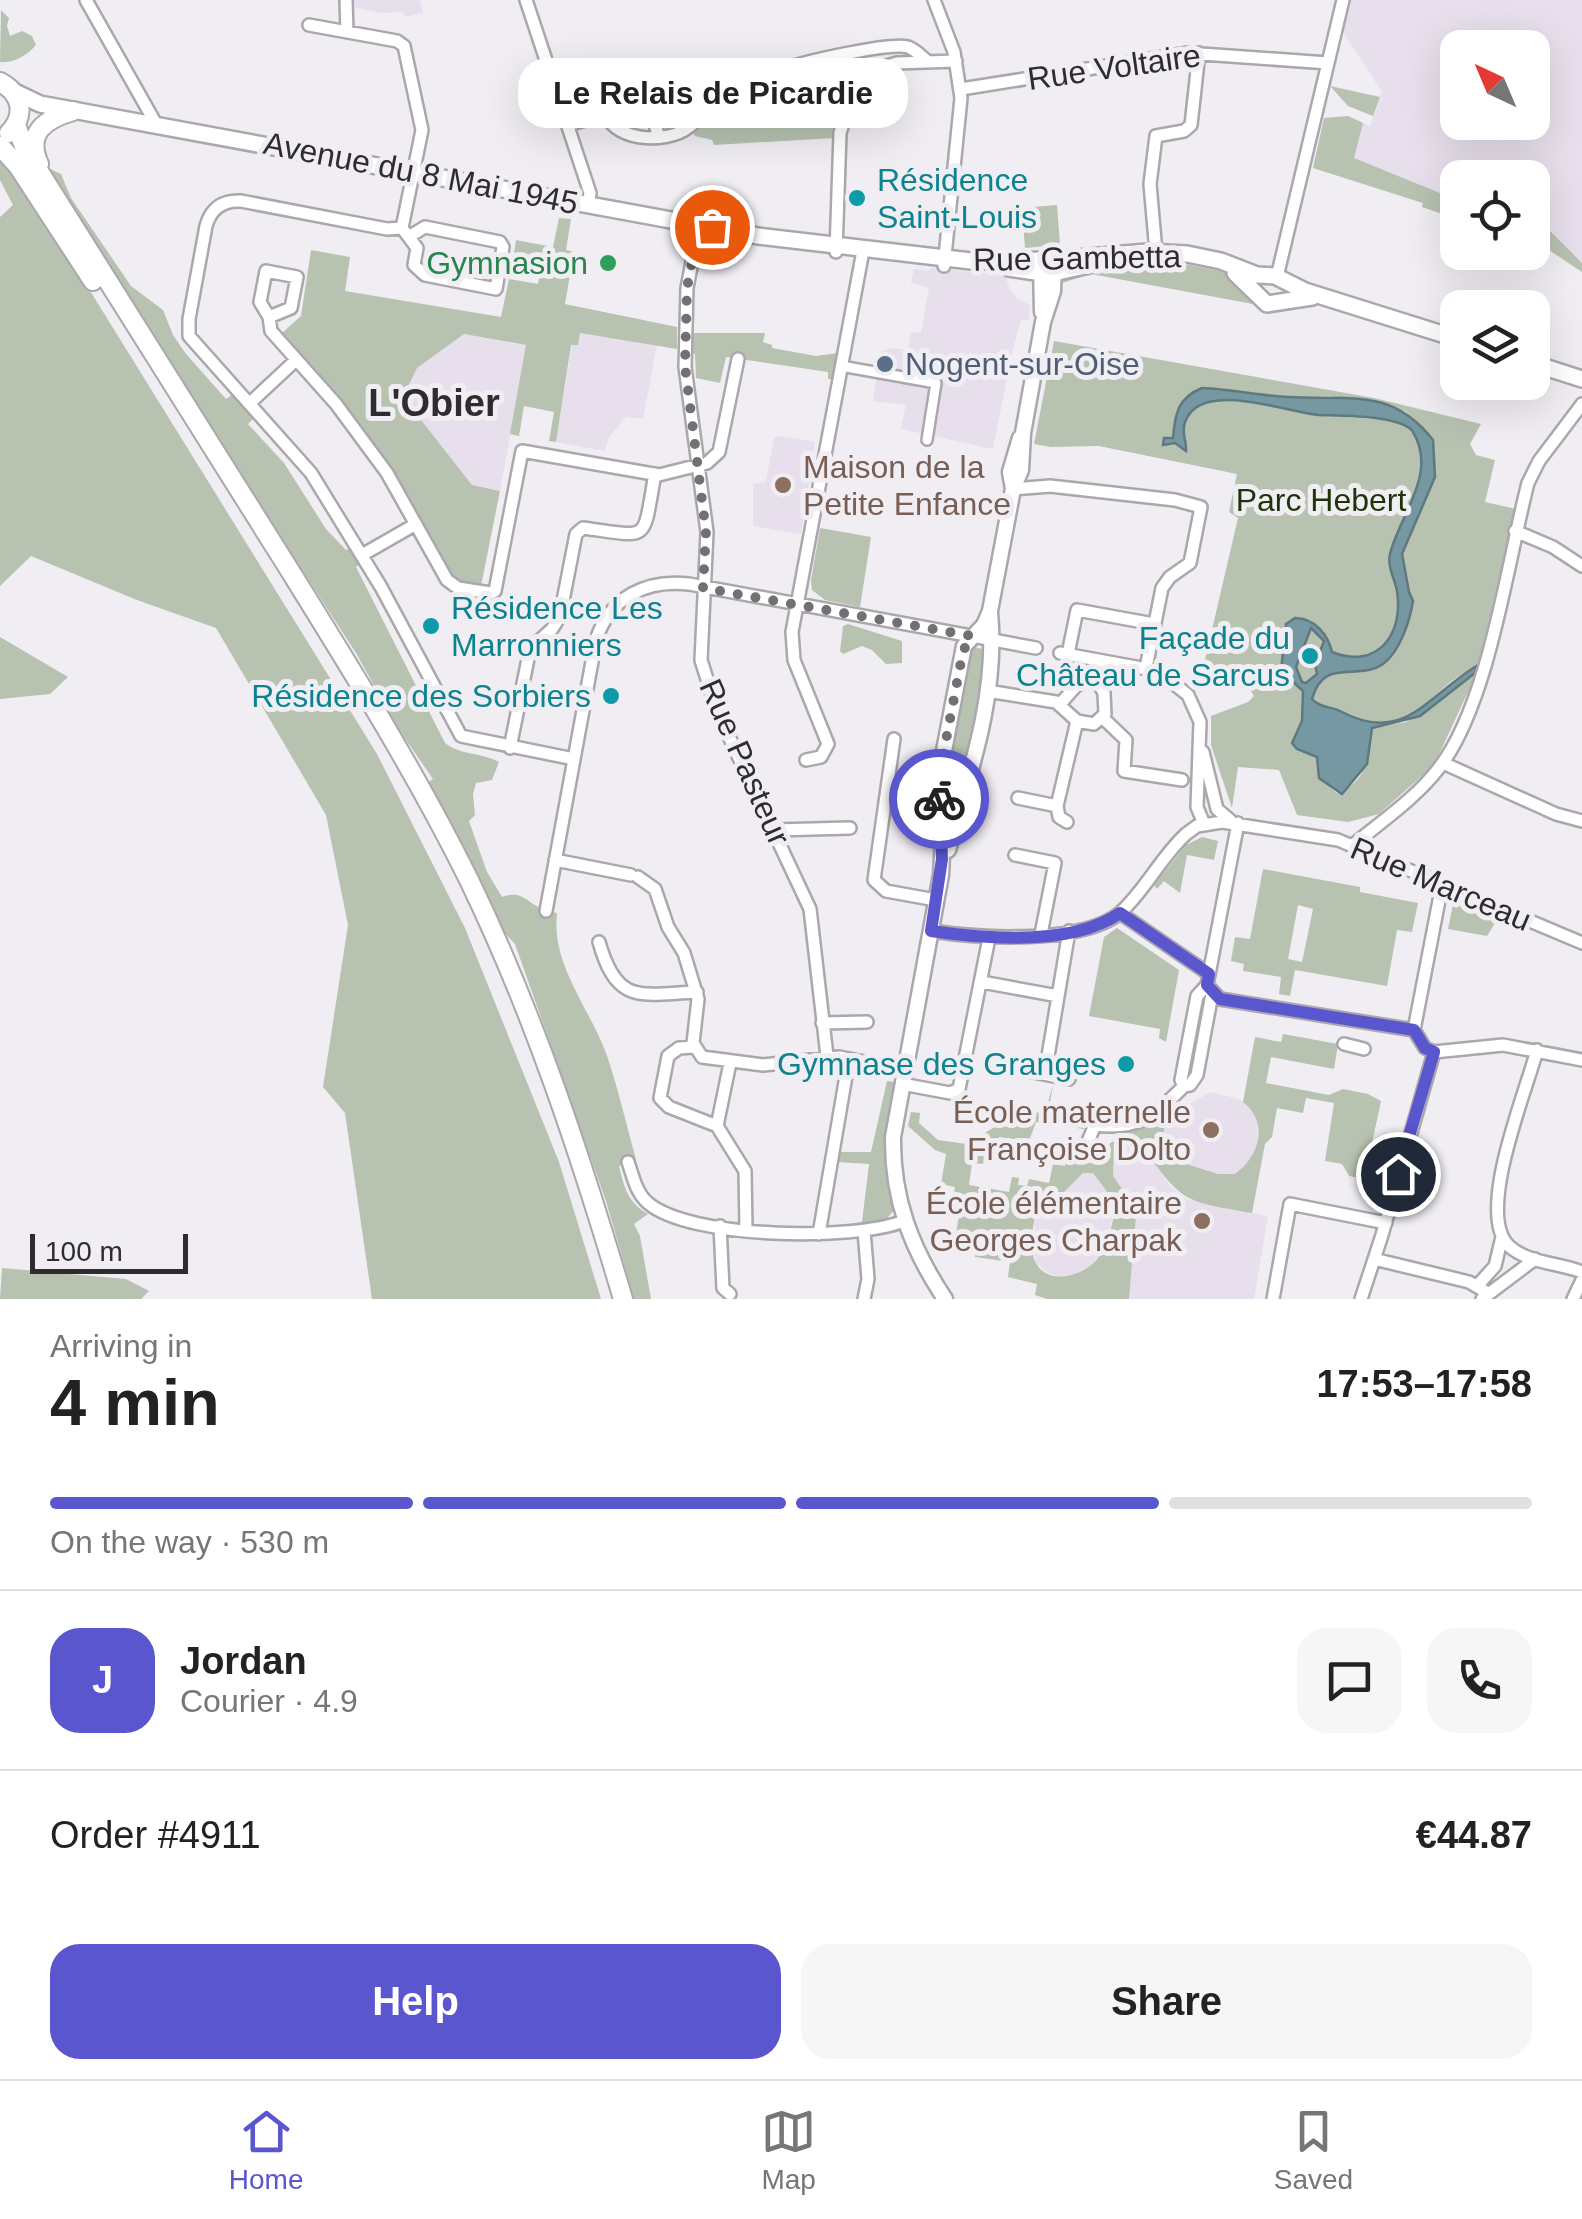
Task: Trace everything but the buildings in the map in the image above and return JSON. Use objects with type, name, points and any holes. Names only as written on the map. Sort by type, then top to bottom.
[{"type":"main road","name":"Avenue du 8 Mai 1945","points":[[6,86],[36,103],[78,111],[758,236],[944,263]]},
{"type":"main road","points":[[6,86],[20,106],[17,122],[25,149],[342,652],[450,841],[538,1042],[623,1299]]},
{"type":"main road","name":"Avenue du 8 Mai 1945","points":[[17,122],[38,110],[78,111]]},
{"type":"main road","points":[[60,204],[37,158],[36,132],[46,121],[78,111]]},
{"type":"main road","points":[[0,138],[17,122]]},
{"type":"main road","points":[[0,146],[15,161],[48,211],[321,638],[422,810],[470,907],[521,1026],[612,1299]]},
{"type":"main road","name":"Avenue du 8 Mai 1945","points":[[837,249],[862,256],[944,263]]},
{"type":"main road","name":"Rue Gambetta","points":[[1048,267],[1156,252],[1210,258],[1440,333]]},
{"type":"main road","name":"Rue Gambetta","points":[[944,263],[1048,267],[1184,260],[1234,272],[1258,295]]},
{"type":"main road","points":[[1276,278],[1286,293],[1280,302],[1268,304],[1258,295],[1258,284],[1276,278]]},
{"type":"main road","name":"Rue Gambetta","points":[[1280,302],[1323,297]]},
{"type":"main road","points":[[1550,369],[1582,379]]},
{"type":"street","points":[[86,0],[156,124]]},
{"type":"street","points":[[346,0],[347,32]]},
{"type":"street","points":[[526,0],[590,193],[588,205]]},
{"type":"street","points":[[934,0],[956,61],[960,88],[959,133],[944,263]]},
{"type":"street","points":[[1276,278],[1342,0]]},
{"type":"street","points":[[308,25],[397,41],[404,46],[422,130],[406,232],[417,248],[414,265],[425,275],[496,290],[504,247],[500,242],[425,227],[406,232],[387,229],[241,201],[226,203],[212,212],[206,226],[188,331],[194,345],[251,402],[306,466],[362,555],[458,733],[468,739],[574,760]]},
{"type":"street","points":[[700,109],[764,110],[777,100],[784,70],[840,56],[900,46],[914,50],[928,61]]},
{"type":"street","points":[[1156,252],[1150,178],[1156,136],[1191,125],[1199,53]]},
{"type":"street","name":"Rue Voltaire","points":[[960,88],[1199,53],[1328,64]]},
{"type":"street","points":[[837,249],[840,138],[852,104],[849,77],[840,56]]},
{"type":"street","points":[[849,77],[897,62],[956,61]]},
{"type":"street","points":[[664,74],[685,78],[698,93],[700,109],[689,128],[641,138],[620,132],[605,114],[606,98],[621,81],[642,76],[664,74]]},
{"type":"street","points":[[642,76],[658,136]]},
{"type":"street","points":[[568,125],[605,114]]},
{"type":"street","name":"Rue Pasteur","points":[[699,225],[687,288],[685,366],[707,540],[701,660],[712,702],[814,922],[827,1056]]},
{"type":"street","points":[[806,760],[821,757],[828,744],[792,654],[792,632],[862,256]]},
{"type":"street","points":[[941,875],[943,830],[938,788],[963,651],[990,611],[1013,489],[1021,470],[1048,267]]},
{"type":"street","points":[[270,318],[271,331],[387,473],[450,584],[493,593],[522,451],[654,474],[712,462],[719,452],[738,359]]},
{"type":"street","points":[[251,402],[296,360]]},
{"type":"street","points":[[841,366],[936,382],[927,440]]},
{"type":"street","points":[[1353,844],[1425,784],[1443,763],[1480,679],[1532,472],[1582,404]]},
{"type":"street","points":[[510,748],[530,649],[556,625],[560,616],[576,534],[584,528],[629,536],[639,533],[646,523],[654,474]]},
{"type":"street","points":[[1013,489],[1050,486],[1175,500],[1201,508],[1190,563],[1165,582],[1146,668]]},
{"type":"street","points":[[362,555],[416,524]]},
{"type":"street","points":[[1515,531],[1553,547],[1582,566]]},
{"type":"street","points":[[546,910],[596,640],[607,616],[628,595],[669,582],[1036,648]]},
{"type":"street","points":[[931,931],[990,938],[1093,928],[1120,913],[1181,838],[1204,824],[1196,807],[1198,713],[1188,695],[1169,676],[1146,668],[1064,654],[1077,610],[1154,624]]},
{"type":"street","points":[[944,1299],[920,1260],[904,1221],[893,1154],[941,875],[969,786],[988,690],[994,640],[990,611]]},
{"type":"street","points":[[1060,704],[1076,686],[1094,676],[1098,661]]},
{"type":"street","points":[[1094,676],[1104,692],[1103,718],[1126,740],[1124,770],[1182,780]]},
{"type":"street","points":[[988,690],[1060,704],[1077,721],[1094,724],[1103,718]]},
{"type":"street","points":[[1067,822],[1059,818],[1057,806],[1077,721]]},
{"type":"street","points":[[1083,1153],[1095,1124],[1121,1128],[1130,1125],[1152,1115],[1184,1086],[1181,1080],[1197,996],[1210,984],[1238,823],[1222,816],[1218,809],[1200,738]]},
{"type":"street","points":[[894,740],[874,880],[886,891],[936,900]]},
{"type":"street","points":[[1443,763],[1556,814],[1582,821]]},
{"type":"street","points":[[938,788],[950,800],[962,795],[969,786]]},
{"type":"street","points":[[1018,798],[1057,806]]},
{"type":"street","name":"Rue Marceau","points":[[1204,824],[1238,823],[1353,844],[1582,943]]},
{"type":"street","points":[[774,830],[850,828]]},
{"type":"street","points":[[1016,854],[1055,863],[1042,934]]},
{"type":"street","points":[[556,860],[634,876],[655,890],[697,992],[694,1047],[702,1057],[730,1063],[771,1064],[827,1056],[950,1092],[959,1088],[990,938]]},
{"type":"street","points":[[1442,885],[1414,1030],[1425,1048],[1434,1052],[1502,1045],[1582,1060]]},
{"type":"street","points":[[1120,913],[1210,984],[1220,999],[1414,1030]]},
{"type":"street","points":[[1045,1074],[1069,932]]},
{"type":"street","points":[[599,942],[608,967],[626,990],[642,994],[697,992]]},
{"type":"street","points":[[982,982],[1058,996]]},
{"type":"street","points":[[822,1024],[867,1022]]},
{"type":"street","points":[[1344,1044],[1364,1048]]},
{"type":"street","points":[[694,1047],[680,1048],[668,1056],[660,1098],[669,1106],[717,1126],[739,1159],[746,1176],[746,1230]]},
{"type":"street","points":[[1537,1050],[1498,1191],[1497,1220],[1502,1237],[1515,1251],[1581,1270],[1572,1299]]},
{"type":"street","points":[[1361,1299],[1434,1052]]},
{"type":"street","points":[[717,1126],[730,1063]]},
{"type":"street","points":[[1023,1070],[1069,1079]]},
{"type":"street","points":[[819,1234],[846,1076]]},
{"type":"street","points":[[628,1162],[638,1190],[650,1204],[669,1214],[720,1226],[819,1234],[864,1231],[904,1221]]},
{"type":"street","points":[[1273,1299],[1290,1204],[1386,1223]]},
{"type":"street","points":[[720,1226],[723,1288],[730,1294]]},
{"type":"street","points":[[864,1231],[868,1279],[864,1299]]},
{"type":"street","points":[[1482,1292],[1495,1266],[1502,1237]]},
{"type":"street","points":[[1374,1258],[1482,1292],[1535,1259]]},
{"type":"shaded area","points":[[353,0],[420,0],[423,13],[405,17],[403,12],[381,13],[353,7]]},
{"type":"shaded area","points":[[1351,0],[1582,0],[1582,272],[1550,251],[1550,160],[1440,160],[1440,213],[1422,207],[1423,203],[1313,168],[1324,118],[1348,116],[1370,126],[1382,92],[1343,32]]},
{"type":"shaded area","points":[[914,269],[1005,275],[1017,299],[1030,305],[1029,320],[1021,319],[1011,357],[993,449],[901,429],[906,405],[873,401],[880,352],[892,348],[908,350],[911,332],[921,333],[929,288],[911,283]]},
{"type":"shaded area","points":[[580,333],[657,345],[643,419],[626,417],[609,437],[605,451],[556,442],[572,344]]},
{"type":"shaded area","points":[[464,334],[527,346],[500,491],[472,485],[402,396],[417,368]]},
{"type":"shaded area","name":"Maison de la Petite Enfance","points":[[774,438],[815,442],[801,534],[753,526],[753,484],[766,482]]},
{"type":"shaded area","name":"École maternelle Françoise Dolto","points":[[1210,1092],[1239,1099],[1254,1111],[1258,1122],[1257,1147],[1236,1174],[1218,1174],[1164,1158],[1164,1119]]},
{"type":"shaded area","name":"École élémentaire Georges Charpak","points":[[1124,1144],[1144,1149],[1171,1187],[1187,1199],[1268,1216],[1254,1299],[1129,1299],[1136,1217],[1131,1202],[1112,1176],[1114,1150]]},
{"type":"shaded area","points":[[1083,1173],[1093,1173],[1117,1205],[1101,1254],[1075,1274],[1049,1274],[1037,1264],[1032,1249],[1037,1207],[1055,1200]]},
{"type":"green space","points":[[1,10],[9,18],[10,36],[22,31],[32,36],[36,45],[20,58],[5,62],[0,62]]},
{"type":"green space","points":[[831,71],[840,73],[846,94],[835,138],[714,145],[712,140],[695,136],[689,127],[700,109],[764,110],[779,86]]},
{"type":"green space","points":[[1330,86],[1380,97],[1373,116],[1348,106]]},
{"type":"green space","points":[[1348,116],[1363,123],[1354,158],[1440,193],[1440,213],[1422,207],[1423,203],[1313,168],[1324,118]]},
{"type":"green space","points":[[0,162],[12,169],[35,202],[377,754],[465,928],[559,1162],[601,1299],[372,1299],[345,1113],[323,1087],[348,925],[326,815],[216,628],[31,556],[0,586],[0,217],[13,205],[0,180]]},
{"type":"green space","points":[[48,168],[61,174],[71,198],[131,286],[163,310],[186,354],[226,399],[233,394],[255,417],[248,424],[284,463],[326,529],[346,550],[352,547],[362,562],[356,567],[445,743],[499,762],[492,780],[476,783],[475,815],[469,821],[487,872],[502,897],[519,896],[557,913],[565,968],[606,1053],[636,1159],[619,1166],[631,1200],[648,1214],[634,1224],[640,1236],[651,1299],[634,1299],[606,1201],[515,944],[501,929],[427,783],[433,779],[154,342]]},
{"type":"green space","points":[[1057,205],[1060,245],[1025,248],[1022,208]]},
{"type":"green space","points":[[559,218],[571,219],[566,250],[574,252],[565,304],[677,327],[677,349],[580,333],[578,345],[571,345],[556,442],[549,441],[554,412],[524,406],[519,436],[510,434],[526,345],[464,334],[417,368],[403,397],[472,485],[500,491],[481,586],[459,582],[392,473],[281,334],[301,316],[311,250],[350,257],[345,291],[501,317],[509,279],[538,284],[542,260],[514,254],[516,240],[553,247]]},
{"type":"green space","points":[[1550,231],[1582,263],[1582,272],[1550,251]]},
{"type":"green space","points":[[1145,263],[1180,263],[1230,273],[1253,304],[1091,274],[1062,283],[1083,269],[1128,265],[1130,270],[1145,269]]},
{"type":"green space","points":[[691,333],[765,333],[763,342],[772,348],[816,356],[838,353],[833,379],[828,379],[828,372],[726,357],[720,383],[696,378]]},
{"type":"green space","name":"Parc Hebert","points":[[1054,341],[1374,398],[1481,424],[1470,444],[1476,455],[1495,460],[1485,502],[1516,509],[1475,677],[1434,765],[1379,814],[1348,822],[1297,815],[1279,770],[1238,767],[1232,808],[1211,745],[1211,716],[1254,696],[1249,688],[1204,664],[1238,518],[1229,512],[1237,474],[1099,446],[1034,444]],"holes":[[[1202,388],[1295,398],[1329,396],[1405,411],[1433,440],[1435,477],[1402,554],[1411,611],[1396,648],[1377,667],[1329,674],[1312,699],[1365,721],[1385,723],[1416,711],[1459,676],[1477,667],[1475,673],[1433,707],[1406,722],[1372,728],[1361,774],[1337,793],[1319,778],[1317,757],[1299,750],[1294,736],[1302,721],[1303,691],[1281,670],[1286,624],[1289,620],[1317,628],[1326,637],[1332,653],[1348,657],[1373,654],[1382,647],[1397,611],[1393,566],[1421,475],[1417,440],[1407,425],[1396,422],[1225,400],[1195,409],[1184,427],[1186,443],[1167,445],[1162,441],[1173,439],[1176,411]]]},
{"type":"green space","points":[[820,528],[871,537],[860,607],[825,600],[812,590]]},
{"type":"green space","points":[[848,624],[902,641],[902,663],[886,664],[862,646],[843,654],[843,626]]},
{"type":"green space","points":[[1311,628],[1325,644],[1315,666],[1317,674],[1306,683],[1296,667]]},
{"type":"green space","points":[[0,637],[68,677],[50,694],[0,699]]},
{"type":"green space","points":[[971,646],[986,650],[977,725],[959,793],[952,796],[942,789],[966,652]]},
{"type":"green space","points":[[1202,837],[1218,841],[1214,860],[1187,855],[1180,893],[1164,881],[1157,889],[1154,885],[1186,845]]},
{"type":"green space","points":[[1263,869],[1360,887],[1360,892],[1418,903],[1412,932],[1397,930],[1387,986],[1295,970],[1290,996],[1279,994],[1281,977],[1243,971],[1244,964],[1231,961],[1235,937],[1250,939]],"holes":[[[1298,905],[1313,909],[1302,962],[1288,959]]]},
{"type":"green space","points":[[1454,900],[1498,918],[1487,936],[1448,929]]},
{"type":"green space","points":[[1117,928],[1179,970],[1166,1042],[1159,1038],[1160,1029],[1089,1016],[1104,937]]},
{"type":"green space","points":[[1283,1034],[1338,1044],[1334,1069],[1271,1057],[1266,1083],[1329,1095],[1343,1089],[1381,1101],[1372,1143],[1380,1146],[1365,1179],[1349,1176],[1342,1164],[1325,1161],[1334,1103],[1306,1098],[1303,1113],[1277,1108],[1272,1137],[1265,1144],[1252,1213],[1188,1197],[1168,1181],[1144,1149],[1124,1144],[1114,1150],[1113,1176],[1136,1217],[1129,1299],[1047,1299],[1035,1295],[1037,1284],[1008,1277],[1010,1262],[975,1257],[976,1245],[983,1246],[984,1240],[956,1234],[959,1214],[951,1211],[955,1187],[941,1184],[946,1154],[935,1150],[908,1126],[911,1112],[920,1113],[919,1123],[938,1140],[966,1144],[1017,1114],[1045,1112],[1053,1085],[1048,1113],[1088,1119],[1084,1129],[1036,1122],[1029,1141],[999,1137],[985,1153],[983,1164],[972,1163],[969,1185],[1009,1192],[1012,1177],[1019,1178],[1018,1185],[1027,1186],[1029,1179],[1049,1183],[1053,1164],[1065,1166],[1068,1150],[1086,1154],[1090,1147],[1095,1153],[1176,1101],[1182,1108],[1164,1119],[1164,1157],[1218,1174],[1235,1174],[1250,1158],[1258,1139],[1256,1119],[1243,1102],[1255,1037],[1281,1042]],"holes":[[[1083,1173],[1093,1173],[1117,1205],[1105,1246],[1085,1269],[1067,1276],[1049,1275],[1036,1263],[1032,1250],[1037,1208],[1056,1200]]]},
{"type":"green space","points":[[887,1081],[895,1082],[886,1147],[895,1209],[883,1223],[862,1222],[869,1164],[836,1162],[838,1152],[871,1152]]},
{"type":"green space","points":[[2,1268],[126,1279],[149,1291],[141,1299],[0,1299]]},
{"type":"water","points":[[1202,388],[1367,400],[1401,411],[1433,440],[1435,477],[1402,554],[1413,601],[1403,635],[1383,664],[1324,678],[1312,699],[1362,720],[1399,720],[1478,665],[1475,673],[1420,716],[1372,728],[1367,764],[1342,794],[1319,778],[1317,757],[1292,743],[1302,721],[1303,691],[1281,671],[1286,624],[1295,618],[1309,621],[1324,634],[1332,652],[1348,656],[1362,656],[1384,645],[1396,622],[1398,607],[1390,554],[1415,494],[1420,448],[1413,432],[1397,422],[1225,400],[1194,409],[1184,426],[1186,451],[1175,443],[1163,445],[1164,438],[1173,438],[1179,408]],"holes":[[[1311,628],[1324,641],[1315,664],[1317,674],[1302,682],[1296,667]]]},
{"type":"way so far","points":[[712,227],[699,225],[685,316],[686,380],[706,532],[703,588],[972,636],[963,651],[938,782],[939,799]]},
{"type":"place","name":"Résidence Saint-Louis","points":[[857,198]]},
{"type":"place","name":"Le Relais de Picardie","points":[[712,227]]},
{"type":"place","name":"Gymnasion","points":[[608,263]]},
{"type":"place","name":"Nogent-sur-Oise","points":[[885,364]]},
{"type":"place","name":"Maison de la Petite Enfance","points":[[783,485]]},
{"type":"place","name":"Résidence Les Marronniers","points":[[431,626]]},
{"type":"place","name":"Façade du Château de Sarcus","points":[[1310,656]]},
{"type":"place","name":"Résidence des Sorbiers","points":[[611,696]]},
{"type":"place","name":"Gymnase des Granges","points":[[1126,1064]]},
{"type":"place","name":"École maternelle Françoise Dolto","points":[[1211,1130]]},
{"type":"place","name":"École élémentaire Georges Charpak","points":[[1202,1221]]},
{"type":"district","name":"L'Obier","points":[[434,403]]},
{"type":"route","points":[[939,799],[942,859],[931,931],[982,938],[1069,932],[1093,928],[1120,913],[1209,974],[1207,985],[1220,999],[1414,1030],[1425,1048],[1434,1052],[1398,1174]]}]
